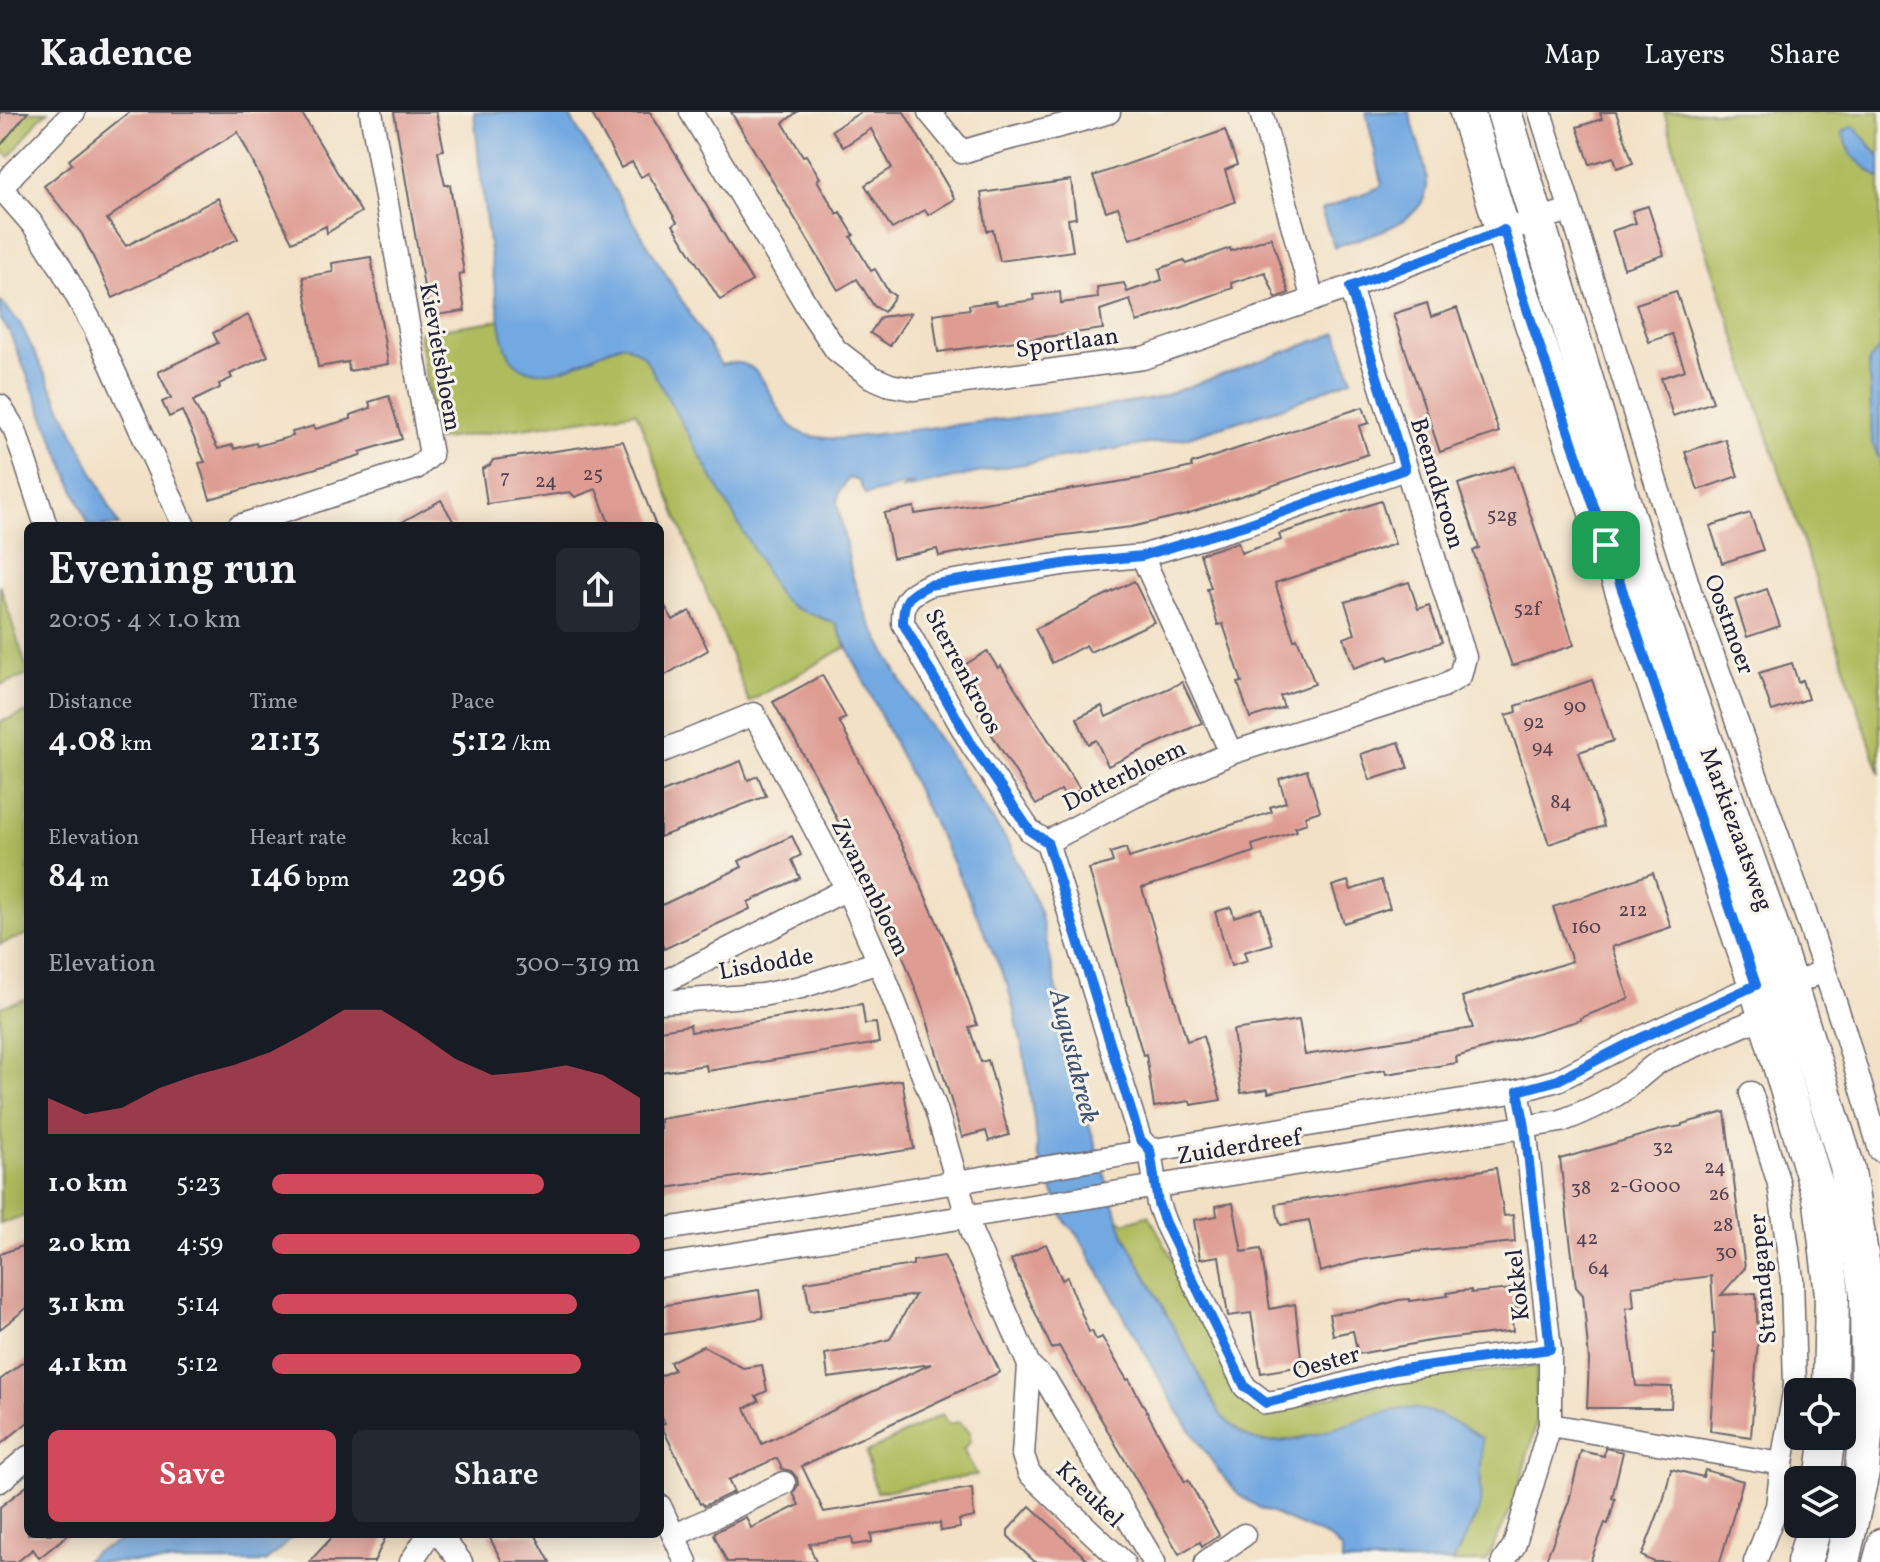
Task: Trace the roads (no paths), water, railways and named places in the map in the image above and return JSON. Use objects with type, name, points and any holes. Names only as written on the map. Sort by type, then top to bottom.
[{"type":"main road","name":"Markiezaatsweg","points":[[1467,112],[1527,309],[1770,996],[1847,1166],[1867,1293],[1868,1399],[1862,1472],[1842,1562]]},
{"type":"main road","name":"Markiezaatsweg","points":[[1504,112],[1642,563],[1764,907],[1770,996],[1821,1202],[1832,1294],[1830,1378]]},
{"type":"main road","points":[[1804,1562],[1811,1538]]},
{"type":"street","points":[[74,112],[1,190],[34,226],[81,304],[118,376],[182,522]]},
{"type":"street","name":"Kievietsbloem","points":[[251,522],[416,468],[431,455],[371,112]]},
{"type":"street","name":"Sportlaan","points":[[691,112],[836,350],[871,377],[890,385],[913,389],[1143,358],[1504,230],[1570,210]]},
{"type":"street","points":[[929,112],[962,152],[1109,112]]},
{"type":"street","points":[[1261,112],[1313,300]]},
{"type":"street","name":"Oostmoer","points":[[1540,112],[1692,597],[1752,759],[1824,970],[1880,1150]]},
{"type":"street","name":"Beemdkroon","points":[[1350,287],[1465,657],[1460,676],[1443,686]]},
{"type":"street","points":[[0,406],[15,430],[45,522]]},
{"type":"street","name":"Sterrenkroos","points":[[1047,842],[1030,831],[972,745],[903,623],[903,608],[909,595],[929,585],[1069,563],[1142,556],[1245,525],[1405,469]]},
{"type":"street","points":[[1142,556],[1231,753]]},
{"type":"street","name":"Dotterbloem","points":[[1155,1186],[1150,1150],[1140,1139],[1047,842],[1135,796],[1231,753],[1443,686]]},
{"type":"street","name":"Zwanenbloem","points":[[664,750],[754,714],[847,889],[879,962],[913,1043],[960,1184],[967,1218]]},
{"type":"street","name":"Lisdodde","points":[[664,982],[847,889]]},
{"type":"street","name":"Lisdodde","points":[[664,1002],[762,995],[801,987],[879,962]]},
{"type":"street","name":"Zuiderdreef","points":[[664,1265],[1561,1121],[1588,1111],[1631,1085],[1648,1068],[1770,996],[1824,970]]},
{"type":"street","name":"Zuiderdreef","points":[[664,1229],[960,1184],[1518,1091],[1558,1080],[1634,1041],[1770,996]]},
{"type":"street","name":"Kokkel","points":[[1503,1562],[1514,1546],[1550,1425],[1550,1349],[1525,1127],[1518,1091]]},
{"type":"street","name":"Strandgaper","points":[[1751,1093],[1779,1184],[1792,1279],[1795,1386],[1777,1506],[1755,1562]]},
{"type":"street","name":"Oester","points":[[1155,1186],[1165,1223],[1245,1387],[1266,1403],[1395,1370],[1550,1349]]},
{"type":"street","name":"Kreukel","points":[[967,1218],[1029,1365],[1047,1382],[1154,1562]]},
{"type":"street","name":"Kreukel","points":[[1029,1365],[1025,1465],[1029,1473],[1123,1562]]},
{"type":"street","points":[[1550,1425],[1782,1464]]},
{"type":"street","points":[[0,1481],[24,1460]]},
{"type":"street","points":[[674,1536],[784,1483]]},
{"type":"street","points":[[664,1515],[686,1562]]},
{"type":"street","points":[[1206,1562],[1244,1535]]},
{"type":"street","points":[[411,1562],[426,1538]]},
{"type":"street","points":[[442,1538],[461,1562]]},
{"type":"street","points":[[1874,1562],[1880,1540]]},
{"type":"water","points":[[474,112],[567,112],[721,365],[736,363],[748,366],[757,373],[785,418],[798,431],[808,435],[836,439],[1157,398],[1337,333],[1352,379],[1284,407],[1185,438],[999,468],[901,490],[914,483],[865,495],[859,481],[849,478],[837,502],[852,575],[867,617],[910,697],[1011,847],[1040,912],[1080,1095],[1123,1233],[1220,1414],[1243,1434],[1260,1441],[1294,1440],[1403,1409],[1424,1410],[1444,1417],[1482,1438],[1480,1508],[1453,1562],[1342,1562],[1342,1550],[1328,1537],[1260,1508],[1239,1495],[1179,1413],[1078,1235],[1066,1223],[1037,1153],[1024,1054],[1008,986],[964,886],[836,624],[797,609],[778,594],[644,356],[625,344],[554,372],[521,368],[510,357],[502,333],[496,294]]},
{"type":"water","points":[[1366,112],[1409,112],[1426,171],[1425,194],[1419,207],[1394,226],[1334,247],[1321,210],[1380,187],[1382,183]]},
{"type":"water","points":[[1854,126],[1880,157],[1880,179],[1852,156],[1842,132]]},
{"type":"water","points":[[0,301],[20,323],[117,522],[87,522],[9,331],[0,320]]},
{"type":"water","points":[[1880,348],[1880,461],[1872,442],[1869,361]]},
{"type":"water","points":[[126,1538],[292,1538],[265,1562],[84,1562],[94,1553]]},
{"type":"water label","name":"Augustakreek","points":[[1075,1056]]}]
